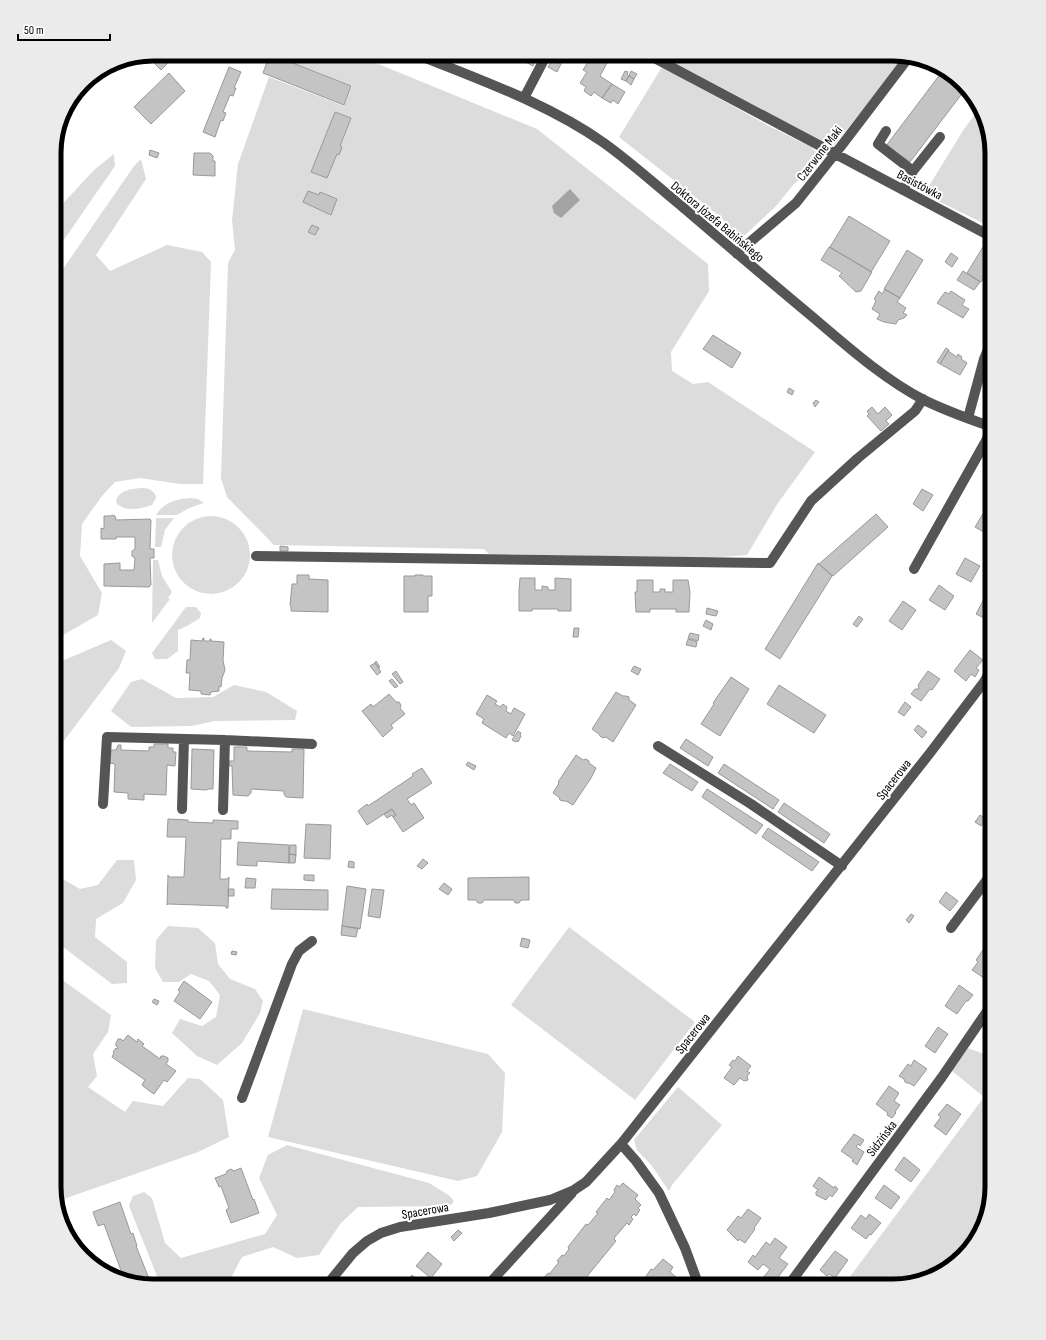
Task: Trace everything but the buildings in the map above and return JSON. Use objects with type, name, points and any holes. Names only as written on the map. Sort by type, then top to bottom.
[{"type":"street","name":"Doktora Józefa Babińskiego","points":[[433,61],[524,98],[577,125],[605,144],[641,173],[872,366],[899,385],[944,410],[985,424]]},
{"type":"street","points":[[524,98],[542,61]]},
{"type":"street","name":"Basistówka","points":[[660,61],[985,233]]},
{"type":"street","name":"Czerwone Maki","points":[[738,254],[742,248],[796,203],[835,155],[905,62]]},
{"type":"street","points":[[886,131],[878,144],[913,171]]},
{"type":"street","points":[[903,190],[913,171],[940,137]]},
{"type":"street","points":[[968,418],[985,357]]},
{"type":"street","points":[[256,556],[770,563],[811,501],[915,411],[923,399]]},
{"type":"street","points":[[914,569],[985,442]]},
{"type":"street","name":"Spacerowa","points":[[332,1279],[353,1253],[367,1241],[381,1233],[400,1228],[534,1204],[550,1200],[574,1190],[586,1182],[621,1144],[842,866],[985,680]]},
{"type":"street","points":[[103,804],[107,737],[312,744]]},
{"type":"street","points":[[182,808],[184,739]]},
{"type":"street","points":[[223,810],[226,740]]},
{"type":"street","points":[[658,746],[738,796],[842,866]]},
{"type":"street","points":[[951,928],[985,882]]},
{"type":"street","points":[[242,1098],[292,964],[299,951],[312,942]]},
{"type":"street","name":"Sidzińska","points":[[793,1279],[942,1077],[985,1014]]},
{"type":"street","points":[[621,1144],[636,1161],[659,1193],[685,1248],[696,1279]]},
{"type":"street","points":[[493,1279],[574,1190]]},
{"type":"shaded area","points":[[288,61],[371,61],[537,129],[708,264],[709,291],[671,352],[672,371],[693,384],[708,382],[815,452],[778,503],[747,555],[707,558],[489,554],[484,549],[274,545],[227,497],[221,478],[228,263],[235,250],[232,220],[238,164],[269,77],[344,106],[352,86]]},
{"type":"shaded area","points":[[671,61],[901,61],[833,147]]},
{"type":"shaded area","points":[[662,67],[767,125],[811,147],[823,159],[794,184],[776,206],[742,238],[718,215],[619,137]]},
{"type":"shaded area","points":[[975,114],[982,129],[984,141],[985,224],[924,194],[964,129]]},
{"type":"shaded area","points":[[114,154],[115,166],[61,244],[61,205],[94,170]]},
{"type":"shaded area","points":[[141,159],[146,179],[96,255],[110,271],[167,245],[202,252],[211,262],[203,484],[180,484],[140,478],[115,482],[102,496],[82,524],[80,556],[102,593],[98,615],[61,636],[61,272],[134,166]]},
{"type":"shaded area","points":[[570,189],[580,200],[561,218],[554,213],[552,206]]},
{"type":"shaded area","points":[[140,488],[148,489],[154,493],[156,498],[152,505],[139,509],[130,509],[121,507],[117,504],[116,500],[120,494]]},
{"type":"shaded area","points":[[190,498],[198,499],[204,503],[189,508],[177,515],[156,515],[162,507],[170,502]]},
{"type":"shaded area","points":[[211,516],[226,519],[239,527],[247,540],[250,555],[247,570],[239,583],[226,591],[211,594],[196,591],[183,583],[175,570],[172,555],[175,540],[183,527],[196,519]]},
{"type":"shaded area","points":[[156,518],[174,518],[165,530],[161,547],[155,547]]},
{"type":"shaded area","points":[[153,560],[158,560],[162,576],[172,592],[168,598],[170,599],[152,623]]},
{"type":"shaded area","points":[[186,607],[196,607],[201,613],[200,618],[178,630],[178,651],[167,659],[155,659],[152,653]]},
{"type":"shaded area","points":[[111,640],[126,651],[119,668],[61,745],[61,661]]},
{"type":"shaded area","points":[[142,679],[176,698],[213,697],[234,685],[266,692],[297,711],[295,720],[215,721],[191,726],[131,727],[111,711],[131,682]]},
{"type":"shaded area","points":[[117,860],[134,860],[136,880],[123,903],[96,919],[95,937],[127,962],[127,983],[112,984],[63,947],[61,942],[61,878],[80,889],[98,885]]},
{"type":"shaded area","points":[[168,926],[198,928],[215,943],[218,964],[230,979],[255,989],[263,1001],[260,1013],[242,1043],[217,1065],[197,1056],[172,1033],[180,1019],[202,1026],[216,1017],[220,995],[209,981],[191,974],[179,982],[163,982],[155,968],[156,940]]},
{"type":"shaded area","points":[[569,927],[695,1022],[635,1100],[511,1005]]},
{"type":"shaded area","points":[[61,979],[111,1015],[108,1032],[93,1054],[97,1076],[88,1087],[125,1112],[133,1101],[163,1106],[188,1078],[200,1079],[223,1100],[229,1137],[198,1152],[62,1200]]},
{"type":"shaded area","points":[[303,1009],[488,1054],[505,1073],[502,1132],[477,1176],[458,1181],[268,1137]]},
{"type":"shaded area","points":[[968,1048],[985,1054],[985,1187],[983,1205],[975,1227],[962,1248],[954,1256],[928,1272],[905,1278],[848,1279],[984,1097],[952,1071]]},
{"type":"shaded area","points":[[678,1087],[722,1125],[672,1185],[669,1191],[652,1166],[637,1150],[634,1140]]},
{"type":"shaded area","points":[[287,1145],[429,1183],[450,1196],[454,1202],[449,1206],[358,1207],[341,1223],[319,1255],[297,1258],[273,1247],[242,1257],[232,1276],[233,1279],[158,1279],[129,1206],[133,1196],[144,1192],[152,1198],[165,1243],[181,1258],[265,1234],[277,1215],[259,1178],[268,1155]]}]
